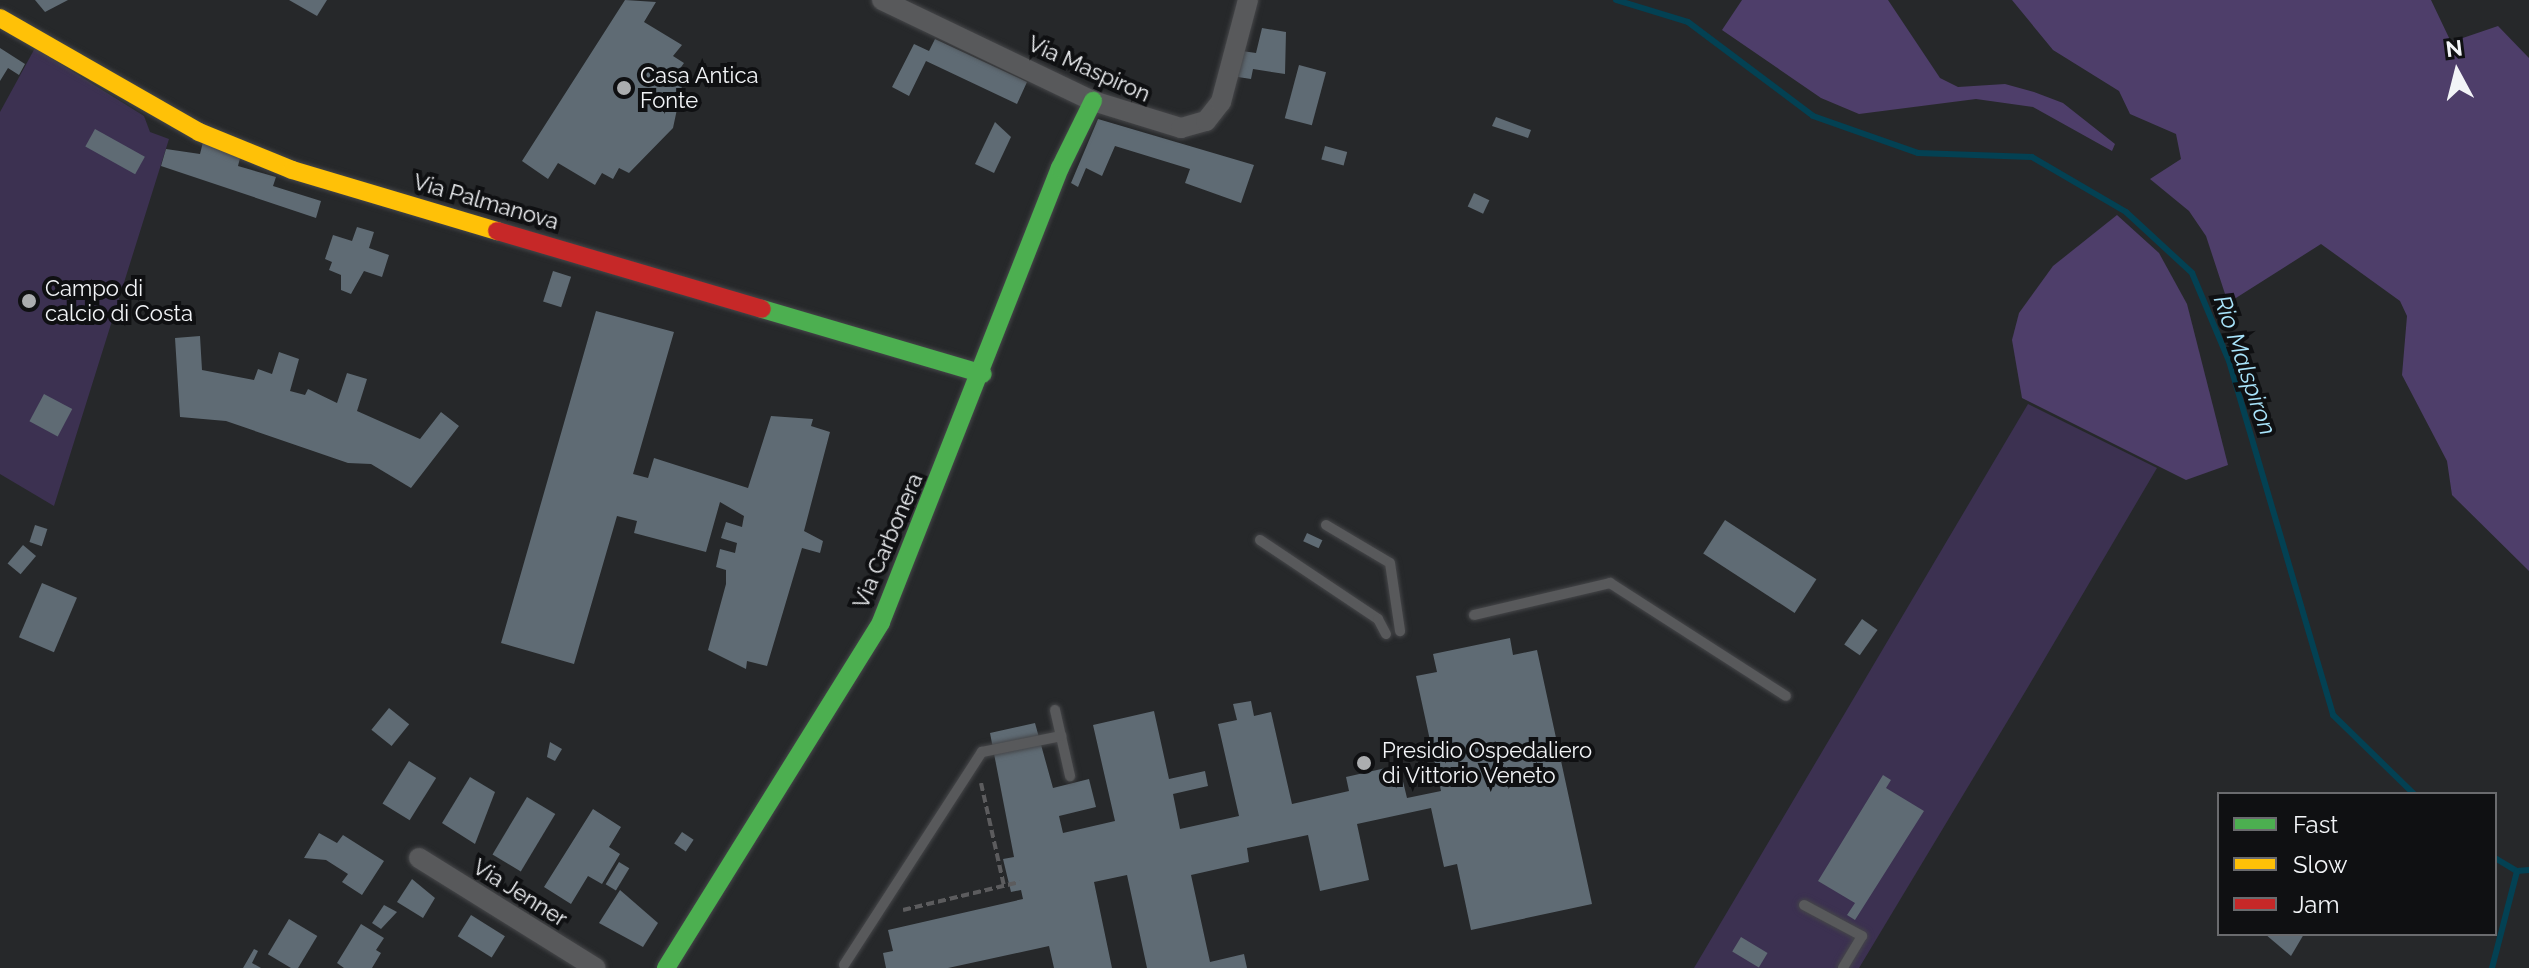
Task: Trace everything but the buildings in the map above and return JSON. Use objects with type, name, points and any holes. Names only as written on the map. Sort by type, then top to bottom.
[{"type":"street","name":"Via Maspiron","points":[[882,0],[1093,101],[1165,126],[1206,121],[1221,102],[1248,0]]},
{"type":"street","name":"Via Palmanova","points":[[0,18],[199,132],[292,170],[983,374]]},
{"type":"street","name":"Via Carbonera","points":[[666,968],[881,622],[983,374],[1060,168],[1093,101]]},
{"type":"street","name":"Via Jenner","points":[[419,858],[596,968]]},
{"type":"lane","points":[[1326,525],[1390,563],[1400,631]]},
{"type":"lane","points":[[1260,540],[1378,619],[1386,634]]},
{"type":"lane","points":[[1474,615],[1610,583],[1786,696]]},
{"type":"lane","points":[[1055,710],[1070,776]]},
{"type":"lane","points":[[844,965],[982,752],[1061,736]]},
{"type":"lane","points":[[1804,905],[1862,936],[1843,968]]},
{"type":"path","points":[[976,761],[1004,886]]},
{"type":"path","points":[[903,910],[1020,882]]},
{"type":"shaded area","points":[[1742,0],[1888,0],[1940,78],[1958,87],[2005,84],[2034,92],[2063,103],[2115,144],[2112,151],[2033,107],[1976,99],[1859,114],[1821,98],[1722,30]]},
{"type":"shaded area","points":[[2012,0],[2431,0],[2451,42],[2498,26],[2529,58],[2529,571],[2452,495],[2447,461],[2402,375],[2407,316],[2400,301],[2321,244],[2228,303],[2206,236],[2189,211],[2150,179],[2181,159],[2176,134],[2130,114],[2119,91],[2053,50]]},
{"type":"shaded area","points":[[35,48],[144,116],[150,132],[169,139],[54,506],[0,474],[0,112]]},
{"type":"shaded area","points":[[2117,215],[2159,253],[2187,304],[2228,465],[2186,480],[2022,398],[2012,340],[2019,313],[2053,266]]},
{"type":"shaded area","points":[[2028,404],[2157,468],[2028,687],[1859,968],[1694,968]]},
{"type":"waterway","name":"Rio Malspiron","points":[[1616,0],[1688,22],[1813,116],[1918,153],[2032,157],[2126,212],[2192,273],[2229,361],[2333,715],[2412,792]]},
{"type":"waterway","name":"Rio Malspiron","points":[[2497,859],[2517,871]]},
{"type":"waterway","points":[[2517,871],[2529,870]]},
{"type":"waterway","points":[[2492,968],[2517,871]]},
{"type":"traffic: fast","points":[[666,968],[881,622],[1060,168],[1093,101]]},
{"type":"traffic: fast","points":[[762,309],[983,374]]},
{"type":"traffic: slow","points":[[0,18],[199,132],[292,170],[497,231]]},
{"type":"traffic: jam","points":[[497,231],[762,309]]},
{"type":"place","name":"Casa Antica Fonte","points":[[624,88]]},
{"type":"place","name":"Campo di calcio di Costa","points":[[29,301]]},
{"type":"place","name":"Presidio Ospedaliero di Vittorio Veneto","points":[[1364,763]]}]
